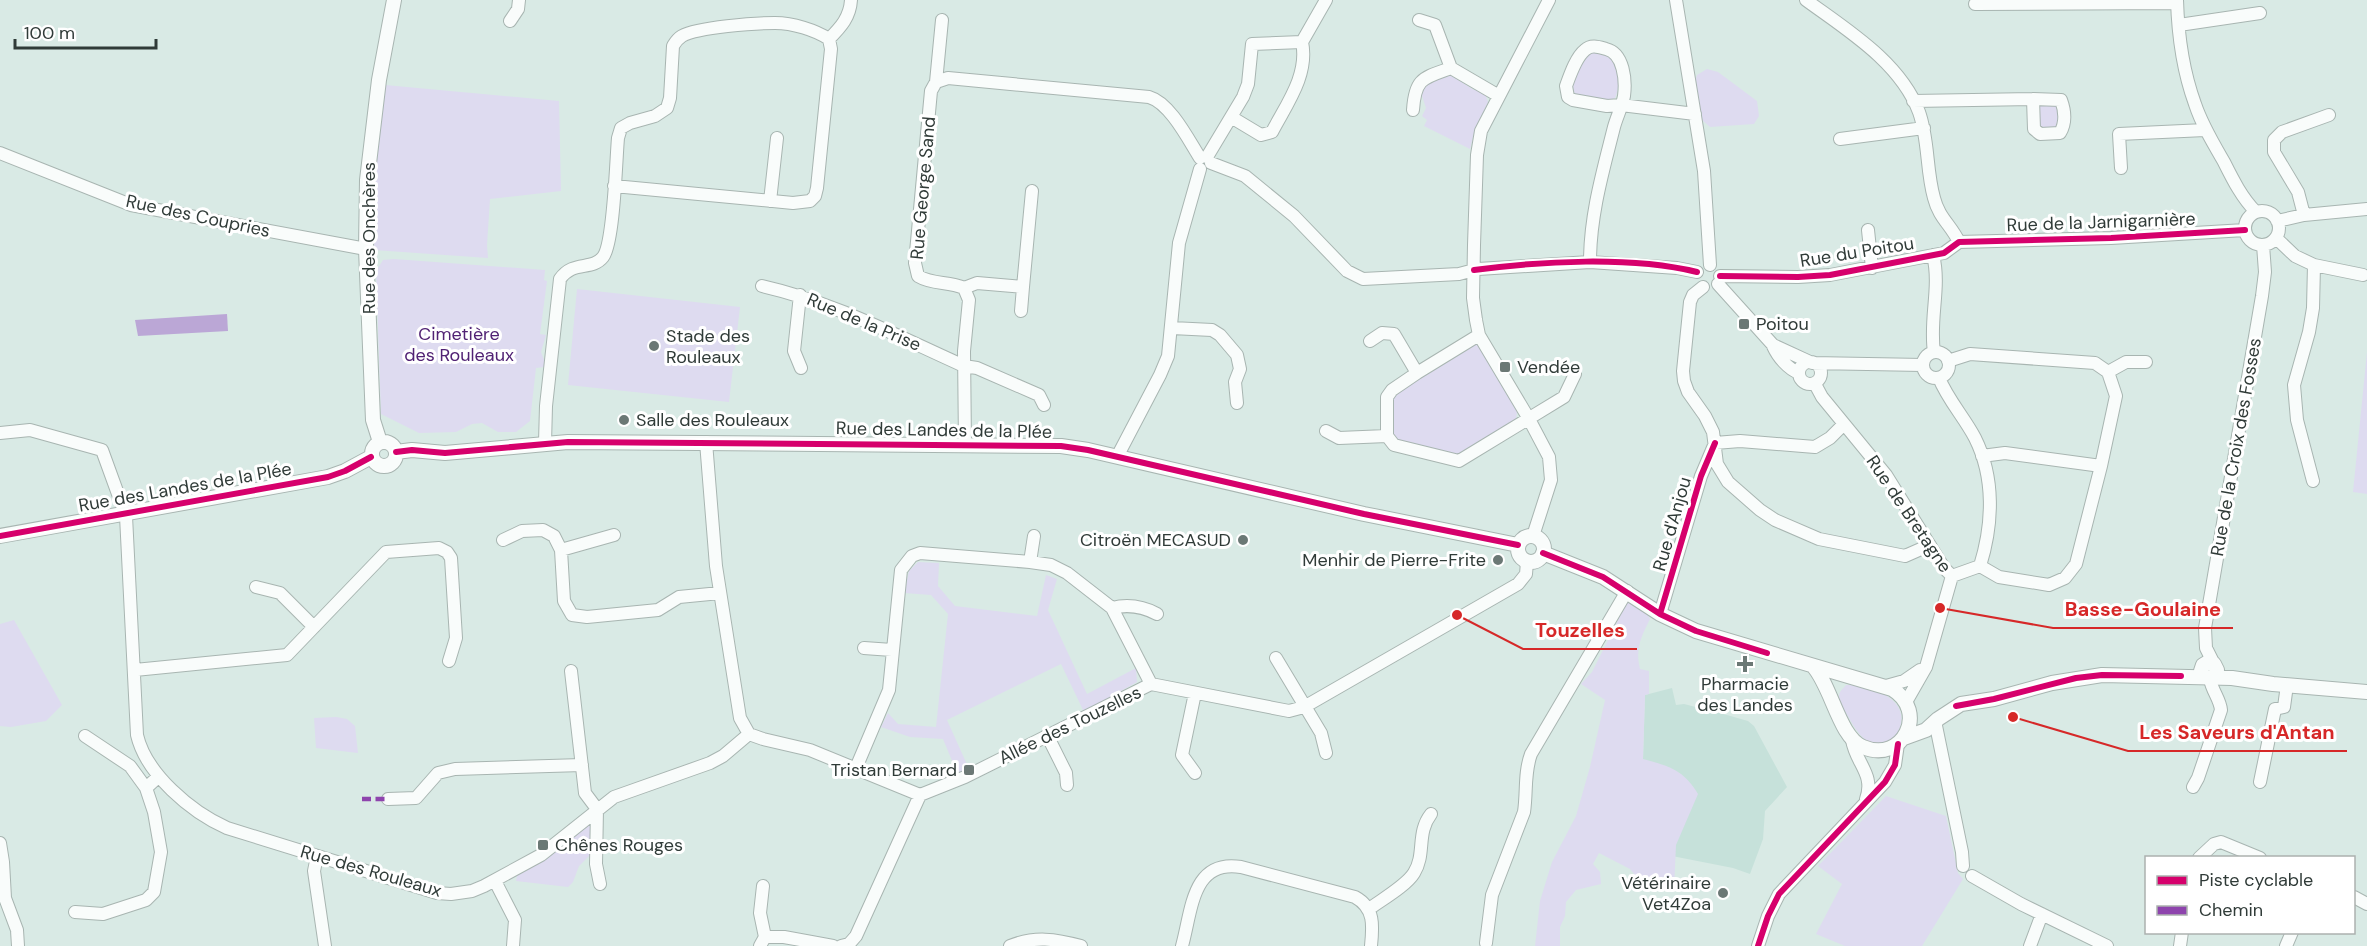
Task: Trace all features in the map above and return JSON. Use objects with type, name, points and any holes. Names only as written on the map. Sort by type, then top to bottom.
[{"type":"street","name":"Rue des Onchères","points":[[380,442],[373,420],[366,249],[367,180],[383,51],[394,0]]},
{"type":"street","points":[[510,21],[518,9],[519,0]]},
{"type":"street","points":[[829,39],[846,20],[850,12],[851,0]]},
{"type":"street","points":[[1231,117],[1261,135],[1272,132],[1301,78],[1304,50],[1302,42],[1326,0]]},
{"type":"street","points":[[1533,536],[1551,480],[1549,457],[1479,335],[1473,298],[1477,155],[1481,131],[1549,0]]},
{"type":"street","points":[[1676,0],[1706,182],[1710,265]]},
{"type":"street","points":[[1806,0],[1888,64],[1913,101],[1924,128],[1933,198],[1945,224],[1955,233],[1959,242]]},
{"type":"street","points":[[1975,4],[2177,2],[2186,73],[2205,130],[2246,202],[2256,212],[2270,213],[2277,221],[2279,228],[2276,238],[2263,245],[2253,243],[2245,230],[2247,219],[2256,212]]},
{"type":"street","points":[[2179,25],[2260,13]]},
{"type":"street","name":"Rue George Sand","points":[[942,20],[936,82],[931,91],[915,263],[918,276],[929,282],[953,284],[964,288],[976,283],[1023,287]]},
{"type":"street","points":[[1419,20],[1435,25],[1451,68],[1499,96]]},
{"type":"street","points":[[545,443],[546,406],[560,279],[571,268],[597,262],[605,255],[621,128],[655,116],[667,108],[670,98],[673,46],[676,39],[684,34],[705,29],[776,23],[820,34],[829,39],[831,49],[815,196],[810,201],[770,201],[614,186]]},
{"type":"street","points":[[1117,457],[1168,356],[1179,243],[1205,162],[1243,97],[1248,84],[1252,44],[1302,42]]},
{"type":"street","points":[[1590,262],[1594,211],[1621,105],[1624,90],[1620,60],[1610,50],[1588,47],[1582,51],[1566,86],[1568,97],[1608,106],[1621,105],[1695,114]]},
{"type":"street","points":[[1413,110],[1414,93],[1423,78],[1451,68]]},
{"type":"street","points":[[936,82],[948,78],[1149,97],[1159,100],[1205,162],[1245,176],[1294,216],[1347,271],[1363,279],[1460,274],[1474,270],[1590,262],[1677,268],[1697,272]]},
{"type":"street","points":[[1913,101],[2033,99]]},
{"type":"street","points":[[2304,215],[2298,192],[2274,152],[2274,140],[2282,132],[2329,115]]},
{"type":"street","points":[[1840,139],[1924,128]]},
{"type":"street","points":[[2121,168],[2119,134],[2205,130]]},
{"type":"street","points":[[770,201],[777,138]]},
{"type":"street","name":"Rue des Coupries","points":[[0,153],[132,205],[366,249]]},
{"type":"street","points":[[1021,311],[1032,191]]},
{"type":"street","points":[[2277,221],[2304,215],[2367,209]]},
{"type":"street","name":"Rue du Poitou","points":[[1868,230],[1872,268]]},
{"type":"street","name":"Rue de la Jarnigarnière","points":[[1959,242],[2111,238],[2245,230]]},
{"type":"street","points":[[2276,238],[2295,256],[2314,265],[2363,275]]},
{"type":"street","name":"Rue du Poitou","points":[[1719,280],[1798,277],[1872,268],[1944,253],[1959,242]]},
{"type":"street","name":"Rue de la Croix des Fosses","points":[[2193,787],[2221,710],[2220,702],[2212,691],[2205,628],[2262,296],[2265,272],[2263,245]]},
{"type":"street","name":"Rue du Poitou","points":[[1933,255],[1937,278],[1932,339],[1934,352]]},
{"type":"street","points":[[1719,280],[1710,289],[1703,287],[1697,280],[1697,272],[1702,266],[1710,265],[1717,268],[1719,280],[1773,345],[1777,354],[1789,367],[1799,373]]},
{"type":"street","points":[[2313,481],[2297,420],[2294,385],[2309,332],[2313,308],[2314,265]]},
{"type":"street","name":"Rue de la Prise","points":[[762,286],[800,295],[837,308],[964,366],[977,368],[1039,395],[1044,405]]},
{"type":"street","points":[[1703,287],[1693,295],[1690,302],[1683,371],[1688,392],[1708,421],[1715,443],[1717,464],[1728,482],[1760,510],[1791,528],[1819,539],[1905,556],[1930,545]]},
{"type":"street","points":[[964,288],[969,300],[964,366],[964,445]]},
{"type":"street","points":[[800,295],[794,351],[801,368]]},
{"type":"street","points":[[1172,328],[1212,330],[1220,335],[1237,355],[1240,369],[1235,382],[1237,403]]},
{"type":"street","points":[[1370,341],[1382,333],[1394,334],[1417,373]]},
{"type":"street","points":[[1479,335],[1417,373],[1387,396],[1387,436],[1394,445],[1459,461],[1564,398],[1575,374]]},
{"type":"street","points":[[1773,345],[1811,362],[1820,369],[1818,380]]},
{"type":"street","points":[[1934,352],[1941,353],[1948,361],[1948,370],[1939,378],[1928,376],[1923,365],[1925,358],[1934,352]]},
{"type":"street","points":[[1948,361],[1970,354],[2095,363],[2108,372],[2116,396],[2076,564],[2065,579],[2049,585],[2034,584],[1999,577],[1980,566],[1952,576]]},
{"type":"street","points":[[1835,364],[1818,380],[1805,384],[1800,379],[1799,373],[1804,364],[1811,362],[1923,365]]},
{"type":"street","points":[[2108,372],[2126,362],[2146,363]]},
{"type":"street","points":[[1939,378],[1945,394],[1969,429],[1982,456],[1990,505],[1987,545],[1980,566]]},
{"type":"street","name":"Rue de Bretagne","points":[[1818,380],[1822,397],[1886,475],[1944,568],[1952,576],[1923,675],[1911,690],[1908,709]]},
{"type":"street","points":[[1715,443],[1740,441],[1815,447],[1830,438],[1844,424]]},
{"type":"street","name":"Rue des Rouleaux","points":[[0,433],[30,430],[102,450],[126,520],[137,735],[140,748],[158,777],[209,820],[227,828],[436,893],[451,894],[472,891],[541,855],[614,797],[710,763],[723,756],[749,734]]},
{"type":"street","points":[[1326,431],[1339,438],[1387,436]]},
{"type":"street","points":[[380,442],[389,442],[396,452],[395,460],[384,466],[376,464],[372,457],[373,447],[380,442]]},
{"type":"street","points":[[706,442],[716,566],[740,718],[749,734],[810,750],[920,795],[856,936],[849,944],[841,946]]},
{"type":"street","name":"Rue des Landes de la Plée","points":[[396,452],[412,450],[445,453],[545,443],[706,442],[1060,446],[1398,522],[1518,545]]},
{"type":"street","name":"Rue d'Anjou","points":[[1660,614],[1701,476],[1715,443]]},
{"type":"street","points":[[1982,456],[2005,453],[2101,466]]},
{"type":"street","name":"Rue des Landes de la Plée","points":[[0,536],[123,512],[328,477],[372,457]]},
{"type":"street","points":[[503,540],[522,531],[543,530],[554,536],[561,550],[564,601],[572,615],[587,617],[658,610],[679,597],[720,593]]},
{"type":"street","points":[[561,550],[614,536]]},
{"type":"street","points":[[1030,562],[1034,536]]},
{"type":"street","points":[[1526,536],[1533,536],[1543,544],[1543,553],[1535,561],[1527,562],[1520,557],[1518,545],[1526,536]]},
{"type":"street","points":[[135,670],[287,655],[386,552],[439,548],[447,552],[451,558],[456,638],[449,661]]},
{"type":"street","points":[[856,768],[889,690],[901,570],[912,556],[920,553],[1030,562],[1051,565],[1067,573],[1112,608],[1151,684]]},
{"type":"street","points":[[1543,553],[1579,566],[1627,591],[1660,614],[1696,631],[1886,686],[1899,693],[1908,709],[1908,731],[1901,741],[1895,765],[1885,782],[1866,799],[1779,894],[1767,916],[1758,946]]},
{"type":"street","name":"Allée des Touzelles","points":[[920,795],[964,777],[1151,684],[1289,711],[1304,707],[1518,584],[1526,574],[1527,562]]},
{"type":"street","points":[[256,587],[280,594],[314,627]]},
{"type":"street","points":[[1486,944],[1492,895],[1524,812],[1526,767],[1531,754],[1627,591]]},
{"type":"street","points":[[1112,608],[1123,605],[1146,608],[1157,614]]},
{"type":"street","points":[[864,648],[892,650]]},
{"type":"street","points":[[1276,658],[1320,732],[1326,753]]},
{"type":"street","name":"Rue de Bretagne","points":[[1886,686],[1896,685],[1912,677],[1928,659]]},
{"type":"street","points":[[1813,666],[1823,678],[1852,740],[1857,758],[1865,770],[1870,783],[1866,799]]},
{"type":"street","points":[[571,671],[585,793],[597,809],[597,864],[600,884]]},
{"type":"street","points":[[1852,740],[1865,748],[1878,751],[1926,730],[1956,706],[1994,699],[2076,678],[2102,675],[2181,676],[2209,672],[2232,678],[2287,685],[2367,692]]},
{"type":"street","points":[[1831,697],[1836,681],[1845,675]]},
{"type":"street","points":[[2260,782],[2271,721],[2275,709],[2284,707],[2287,685]]},
{"type":"street","points":[[1195,693],[1182,755],[1195,773]]},
{"type":"street","points":[[1908,709],[1927,720],[1937,720]]},
{"type":"street","points":[[1937,720],[1962,852],[1962,866]]},
{"type":"street","points":[[1047,735],[1066,773],[1067,785]]},
{"type":"street","points":[[75,912],[103,914],[146,900],[154,892],[161,852],[154,812],[146,788],[130,766],[85,736]]},
{"type":"street","points":[[388,799],[416,798],[438,773],[455,769],[582,765]]},
{"type":"street","points":[[1865,770],[1881,772],[1895,765]]},
{"type":"street","points":[[146,788],[158,777]]},
{"type":"street","points":[[1369,909],[1409,880],[1414,873],[1420,856],[1423,824],[1431,814]]},
{"type":"street","points":[[2201,856],[2214,844],[2221,842],[2255,856]]},
{"type":"street","points":[[0,843],[5,898],[17,930],[18,946]]},
{"type":"street","points":[[317,856],[314,871],[325,946]]},
{"type":"street","points":[[1182,946],[1200,881],[1210,872],[1222,867],[1242,867],[1347,894],[1363,902],[1369,909],[1372,919],[1371,946]]},
{"type":"street","points":[[1972,876],[2107,946]]},
{"type":"street","points":[[495,881],[515,920],[513,946]]},
{"type":"street","points":[[763,886],[760,913],[762,941],[784,937],[833,946]]},
{"type":"street","points":[[2030,946],[2042,914]]},
{"type":"street","points":[[1010,946],[1039,939],[1059,940],[1081,946]]},
{"type":"shaded area","points":[[227,314],[228,331],[138,336],[135,320]]},
{"type":"shaded area","points":[[1672,688],[1676,705],[1684,704],[1727,715],[1748,721],[1754,726],[1787,787],[1765,811],[1763,839],[1750,874],[1733,868],[1672,856],[1643,759],[1645,695]]},
{"type":"green space","points":[[1596,51],[1610,56],[1618,74],[1617,93],[1615,98],[1610,100],[1576,95],[1574,90],[1574,79],[1579,69],[1588,54]]},
{"type":"green space","points":[[1707,69],[1718,72],[1757,101],[1759,116],[1754,124],[1710,127],[1701,119],[1695,81],[1697,75]]},
{"type":"green space","points":[[1449,74],[1474,90],[1477,88],[1484,91],[1488,102],[1474,133],[1470,149],[1424,126],[1427,120],[1422,116],[1426,108],[1421,93],[1426,83]]},
{"type":"green space","points":[[385,85],[559,101],[561,191],[490,199],[488,258],[374,250],[375,178]]},
{"type":"green space","points":[[2056,103],[2059,106],[2059,128],[2039,129],[2038,105]]},
{"type":"green space","name":"Cimetière des Rouleaux","points":[[383,260],[545,270],[544,280],[547,281],[540,334],[546,335],[541,352],[544,367],[536,368],[530,421],[516,432],[498,432],[482,423],[472,424],[456,432],[419,433],[381,414],[376,271]]},
{"type":"green space","name":"Stade des Rouleaux","points":[[577,289],[740,307],[729,402],[568,385]]},
{"type":"green space","points":[[1477,343],[1517,412],[1516,419],[1456,455],[1397,442],[1391,433],[1389,397]]},
{"type":"green space","points":[[2367,352],[2367,494],[2353,492]]},
{"type":"green space","points":[[918,562],[939,563],[938,586],[955,606],[1037,616],[1046,575],[1057,579],[1048,610],[1087,694],[1136,668],[1137,682],[1084,712],[1061,664],[947,720],[969,769],[958,775],[943,739],[910,737],[881,727],[888,713],[898,724],[936,727],[948,614],[931,595],[904,593],[909,571]]},
{"type":"green space","points":[[1627,602],[1648,615],[1650,619],[1642,637],[1638,655],[1640,669],[1649,671],[1649,694],[1645,695],[1643,759],[1675,770],[1687,779],[1698,794],[1676,845],[1674,889],[1646,888],[1630,869],[1599,853],[1593,864],[1600,872],[1601,884],[1576,890],[1566,902],[1565,916],[1560,927],[1560,946],[1535,946],[1540,901],[1552,862],[1576,816],[1605,700],[1581,684],[1592,672]]},
{"type":"green space","points":[[14,620],[62,705],[46,721],[11,727],[0,726],[0,624]]},
{"type":"green space","points":[[1846,685],[1874,690],[1891,699],[1897,706],[1901,714],[1901,723],[1892,739],[1878,744],[1861,736],[1839,700],[1840,693]]},
{"type":"green space","points":[[314,718],[347,719],[355,726],[358,753],[316,748]]},
{"type":"green space","points":[[1886,796],[1946,816],[1958,873],[1963,879],[1922,946],[1845,946],[1816,934],[1842,884],[1818,866]]},
{"type":"green space","points":[[587,822],[592,826],[590,855],[579,866],[573,882],[568,887],[516,881],[518,871]]},
{"type":"marked path","points":[[362,799],[388,799]]},
{"type":"cycle path","points":[[1720,276],[1830,275],[1944,253],[1959,242],[2111,238],[2245,230]]},
{"type":"cycle path","points":[[1474,270],[1557,262],[1615,262],[1671,267],[1697,272]]},
{"type":"cycle path","points":[[396,452],[412,450],[445,453],[568,442],[1061,446],[1088,450],[1364,514],[1518,545]]},
{"type":"cycle path","points":[[1660,614],[1701,476],[1715,443]]},
{"type":"cycle path","points":[[0,536],[328,477],[371,457]]},
{"type":"cycle path","points":[[1543,553],[1603,577],[1660,614],[1696,631],[1767,653]]},
{"type":"cycle path","points":[[1956,706],[1994,699],[2076,678],[2102,675],[2181,676]]},
{"type":"cycle path","points":[[1758,946],[1768,916],[1779,894],[1885,782],[1895,765],[1898,744]]},
{"type":"place","name":"Poitou","points":[[1744,324]]},
{"type":"place","name":"Stade des Rouleaux","points":[[654,346]]},
{"type":"place","name":"Vendée","points":[[1505,367]]},
{"type":"place","name":"Salle des Rouleaux","points":[[624,420]]},
{"type":"place","name":"Citroën MECASUD","points":[[1243,540]]},
{"type":"place","name":"Menhir de Pierre-Frite","points":[[1498,560]]},
{"type":"place","name":"Basse-Goulaine","points":[[1940,608]]},
{"type":"place","name":"Touzelles","points":[[1457,615]]},
{"type":"place","name":"Pharmacie des Landes","points":[[1745,664]]},
{"type":"place","name":"Les Saveurs d'Antan","points":[[2013,717]]},
{"type":"place","name":"Tristan Bernard","points":[[969,770]]},
{"type":"place","name":"Chênes Rouges","points":[[543,845]]},
{"type":"place","name":"Vétérinaire Vet4Zoa","points":[[1723,893]]}]
